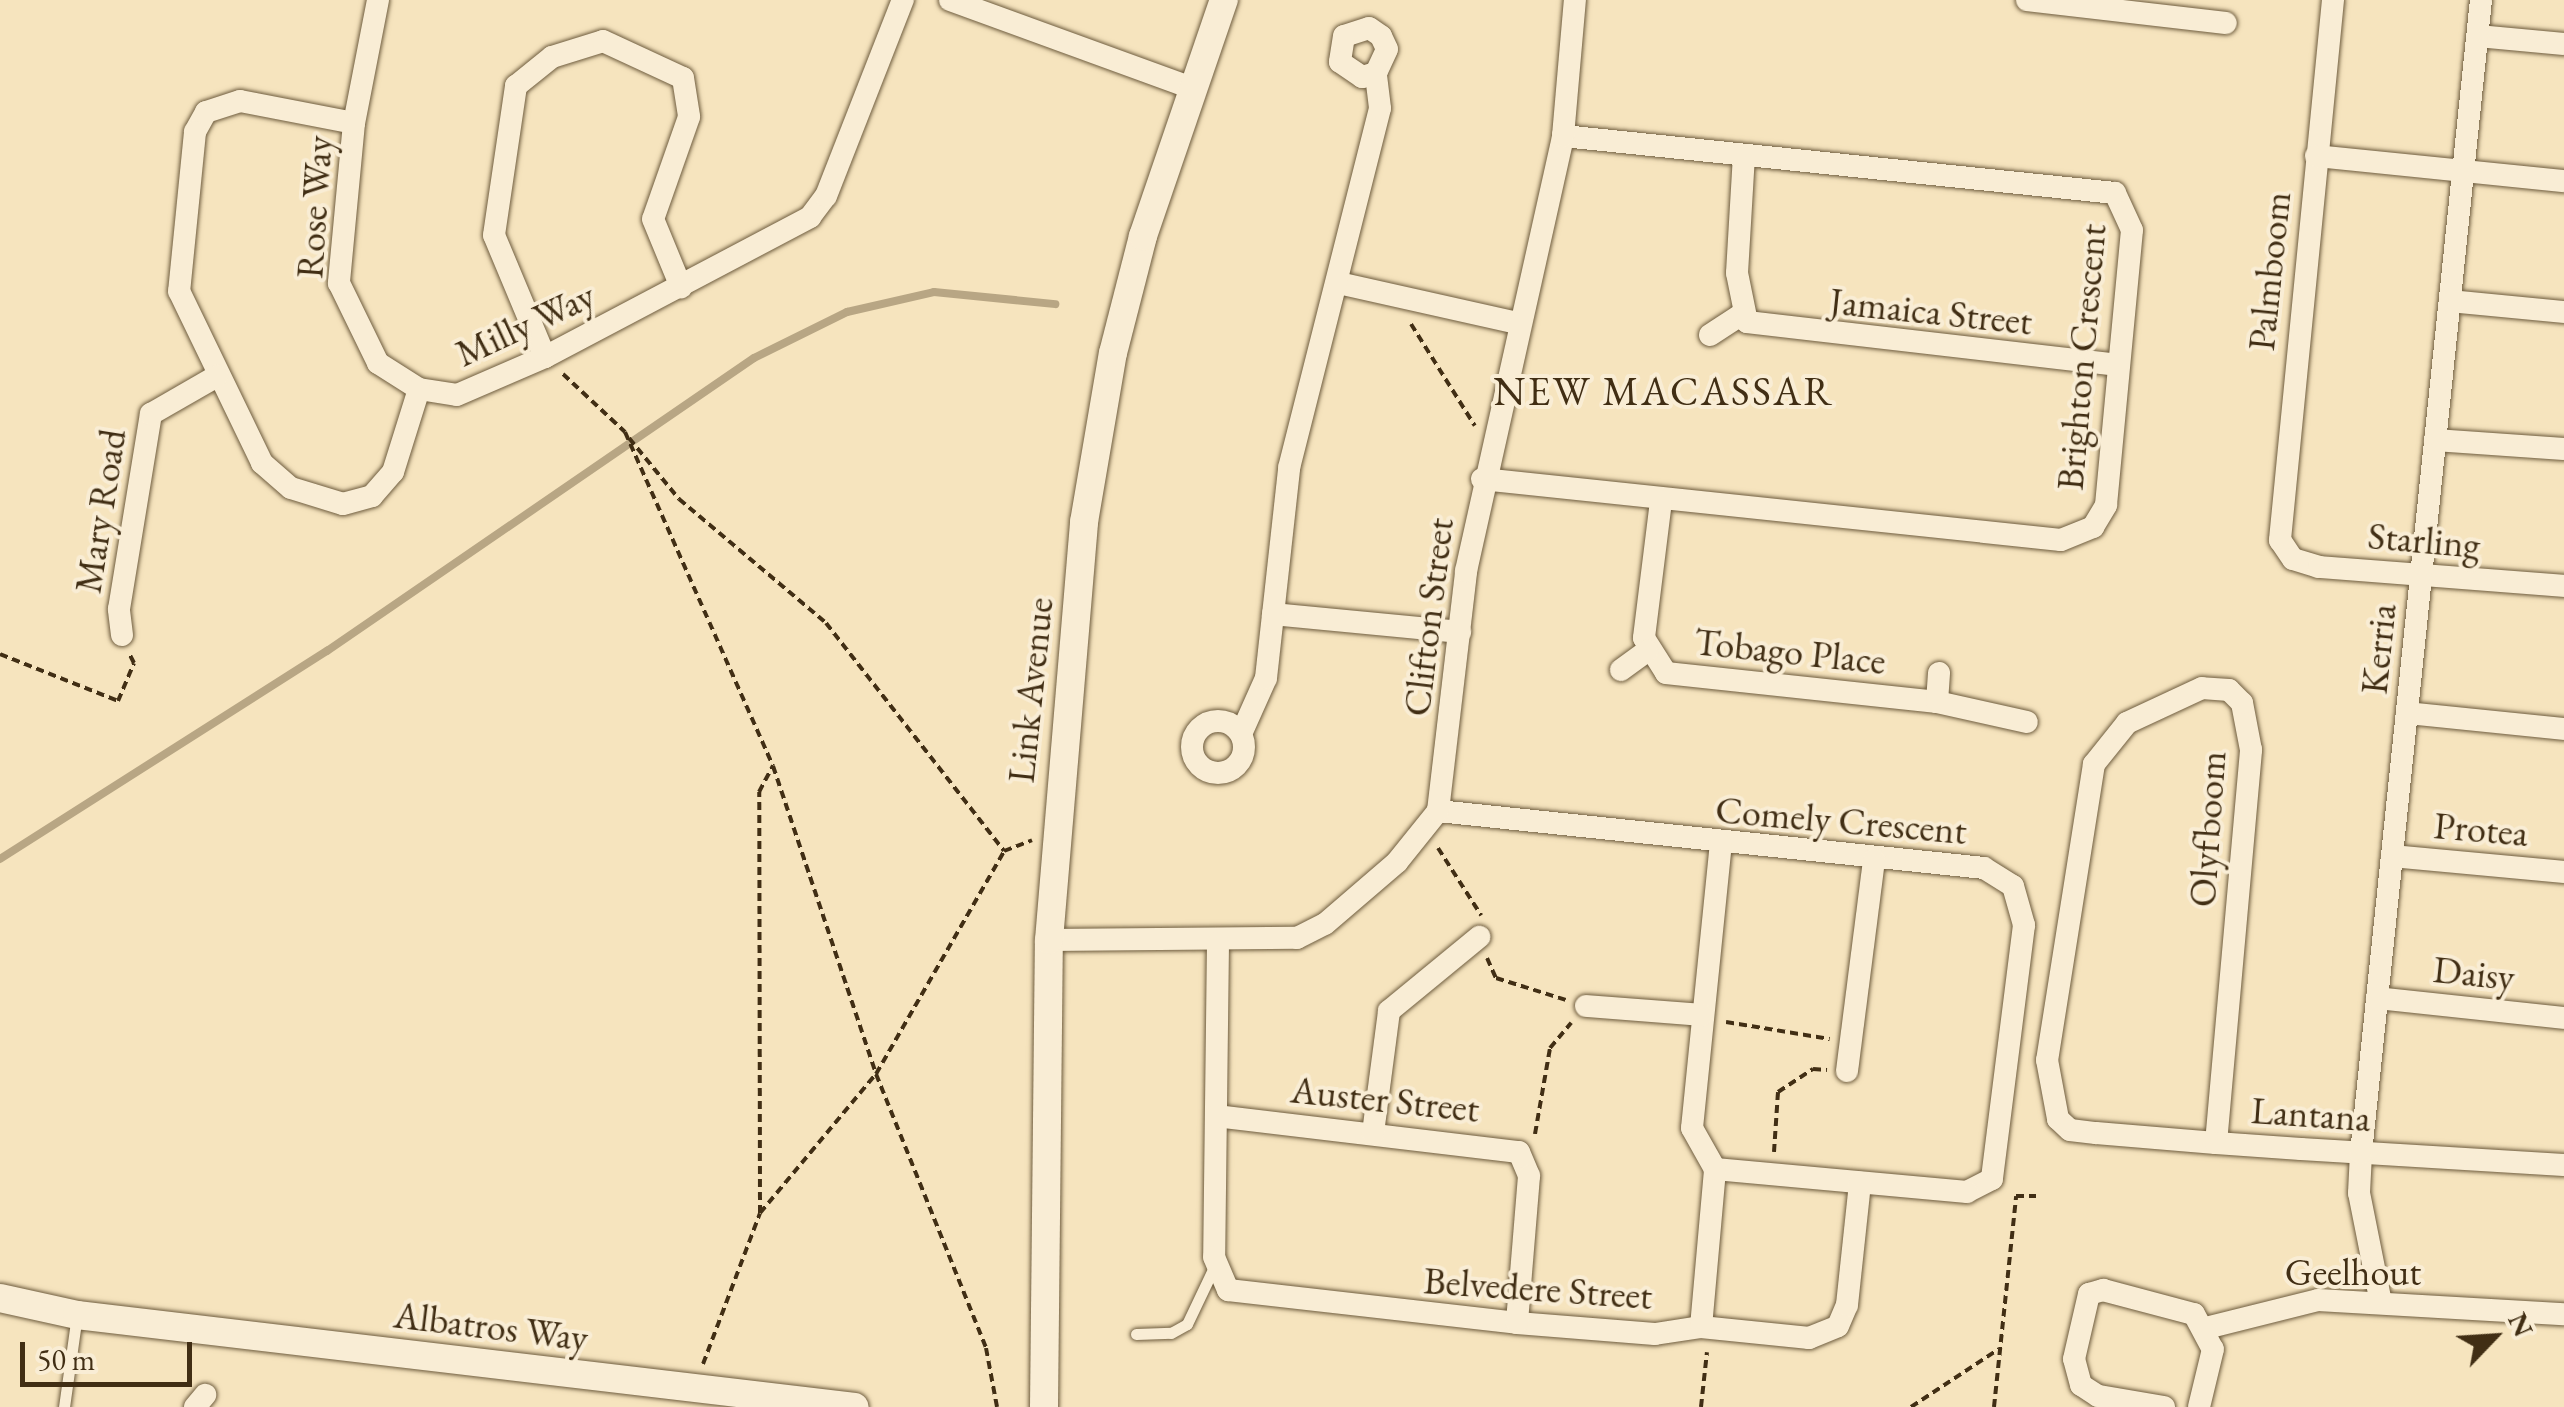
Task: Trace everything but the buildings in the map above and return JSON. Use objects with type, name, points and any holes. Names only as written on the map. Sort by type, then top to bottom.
[{"type":"street","name":"Rose Way","points":[[378,0],[354,123],[339,283],[378,363],[419,389]]},
{"type":"street","name":"Milly Way","points":[[354,123],[240,101],[199,120],[176,273],[217,376],[270,474],[343,504],[372,496],[388,480],[419,389],[470,392],[682,287],[820,206],[903,0]]},
{"type":"street","points":[[950,0],[1189,87]]},
{"type":"street","name":"Link Avenue","points":[[1044,1407],[1048,940],[1054,831],[1084,522],[1110,370],[1189,87],[1224,0]]},
{"type":"street","name":"Clifton Street","points":[[1432,821],[1488,447],[1563,136],[1575,0]]},
{"type":"street","points":[[2027,0],[2151,6],[2226,23]]},
{"type":"street","name":"Palmboom","points":[[2284,549],[2280,498],[2332,0]]},
{"type":"street","name":"Kerria","points":[[2381,1303],[2359,1194],[2362,1153],[2481,0]]},
{"type":"street","points":[[2478,36],[2564,44]]},
{"type":"street","points":[[544,358],[494,235],[516,86],[552,57],[603,41],[684,78],[690,117],[654,208],[682,287]]},
{"type":"street","points":[[1241,734],[1266,678],[1289,468],[1380,108],[1376,73]]},
{"type":"street","name":"Brighton Crescent","points":[[1482,479],[1661,501],[2072,539],[2093,527],[2106,505],[2132,230],[2126,205],[2110,190],[1563,136]]},
{"type":"street","points":[[1710,335],[1741,315],[1744,155]]},
{"type":"street","points":[[2316,156],[2564,181]]},
{"type":"street","points":[[1338,283],[1517,323]]},
{"type":"street","points":[[2450,301],[2564,312]]},
{"type":"street","name":"Jamaica Street","points":[[1741,315],[1770,330],[2119,366]]},
{"type":"street","name":"Mary Road","points":[[122,635],[119,609],[151,414],[217,376]]},
{"type":"street","points":[[2435,440],[2564,449]]},
{"type":"street","name":"Tobago Place","points":[[1647,652],[1661,501]]},
{"type":"street","name":"Starling","points":[[2284,549],[2319,566],[2564,586]]},
{"type":"street","points":[[1273,614],[1460,632]]},
{"type":"street","name":"Tobago Place","points":[[1621,670],[1647,652]]},
{"type":"street","name":"Tobago Place","points":[[1647,652],[1676,676],[1936,702],[2027,722]]},
{"type":"street","name":"Tobago Place","points":[[1936,702],[1940,673]]},
{"type":"street","name":"Olyfboom","points":[[2058,1118],[2047,1060],[2094,764],[2127,723],[2202,688],[2229,690],[2242,702],[2251,750],[2216,1142]]},
{"type":"street","points":[[2406,713],[2564,729]]},
{"type":"street","points":[[1048,940],[1282,942],[1312,932],[1432,821]]},
{"type":"street","name":"Comely Crescent","points":[[1432,821],[1721,844],[2003,876],[2022,900],[2024,925],[1992,1179],[1967,1192],[1772,1177],[1716,1168]]},
{"type":"street","points":[[1716,1168],[1692,1128],[1721,844]]},
{"type":"street","name":"Protea","points":[[2392,856],[2564,872]]},
{"type":"street","points":[[1847,1071],[1874,860]]},
{"type":"street","points":[[1374,1132],[1389,1011],[1478,938]]},
{"type":"street","points":[[1215,1265],[1218,943]]},
{"type":"street","name":"Daisy","points":[[2377,998],[2564,1018]]},
{"type":"street","points":[[1586,1006],[1702,1015]]},
{"type":"street","name":"Auster Street","points":[[1216,1116],[1508,1147],[1529,1172]]},
{"type":"street","name":"Lantana","points":[[2058,1118],[2070,1130],[2564,1165]]},
{"type":"street","name":"Belvedere Street","points":[[1215,1265],[1228,1290],[1246,1298],[1655,1334],[1706,1328],[1716,1168]]},
{"type":"street","points":[[1517,1323],[1529,1172]]},
{"type":"street","points":[[1706,1328],[1809,1338],[1838,1326],[1846,1311],[1860,1184]]},
{"type":"street","points":[[2164,1407],[2098,1396],[2081,1386],[2074,1359],[2084,1300],[2104,1290],[2194,1314],[2206,1328],[2212,1349],[2199,1407]]},
{"type":"street","name":"Albatros Way","points":[[0,1298],[77,1315],[692,1397],[855,1407]]},
{"type":"street","name":"Geelhout","points":[[2206,1328],[2280,1304],[2381,1303],[2564,1314]]},
{"type":"lane","points":[[1136,1334],[1171,1333],[1187,1324],[1215,1265]]},
{"type":"lane","points":[[64,1407],[77,1315]]},
{"type":"path","points":[[1392,295],[1488,447]]},
{"type":"path","points":[[544,358],[625,432],[679,500],[826,623],[1004,851]]},
{"type":"path","points":[[625,432],[773,766],[876,1074],[953,1256],[986,1348],[997,1407]]},
{"type":"path","points":[[0,654],[118,701],[134,663],[122,635]]},
{"type":"path","points":[[760,1213],[759,792],[773,766]]},
{"type":"path","points":[[1432,821],[1482,912],[1478,938],[1496,978],[1586,1006],[1550,1048],[1529,1172]]},
{"type":"path","points":[[692,1397],[760,1213],[876,1074],[1004,851],[1054,831]]},
{"type":"path","points":[[1702,1015],[1776,1036],[1852,1041]]},
{"type":"path","points":[[1772,1177],[1778,1092],[1813,1070]]},
{"type":"path","points":[[1994,1407],[2016,1196],[2036,1196]]},
{"type":"path","points":[[1700,1407],[1706,1328]]},
{"type":"path","points":[[1911,1407],[2000,1348]]},
{"type":"waterway","points":[[0,859],[327,651],[754,358],[847,312],[934,292],[1055,304]]},
{"type":"district","name":"NEW MACASSAR","points":[[1664,391]]}]
